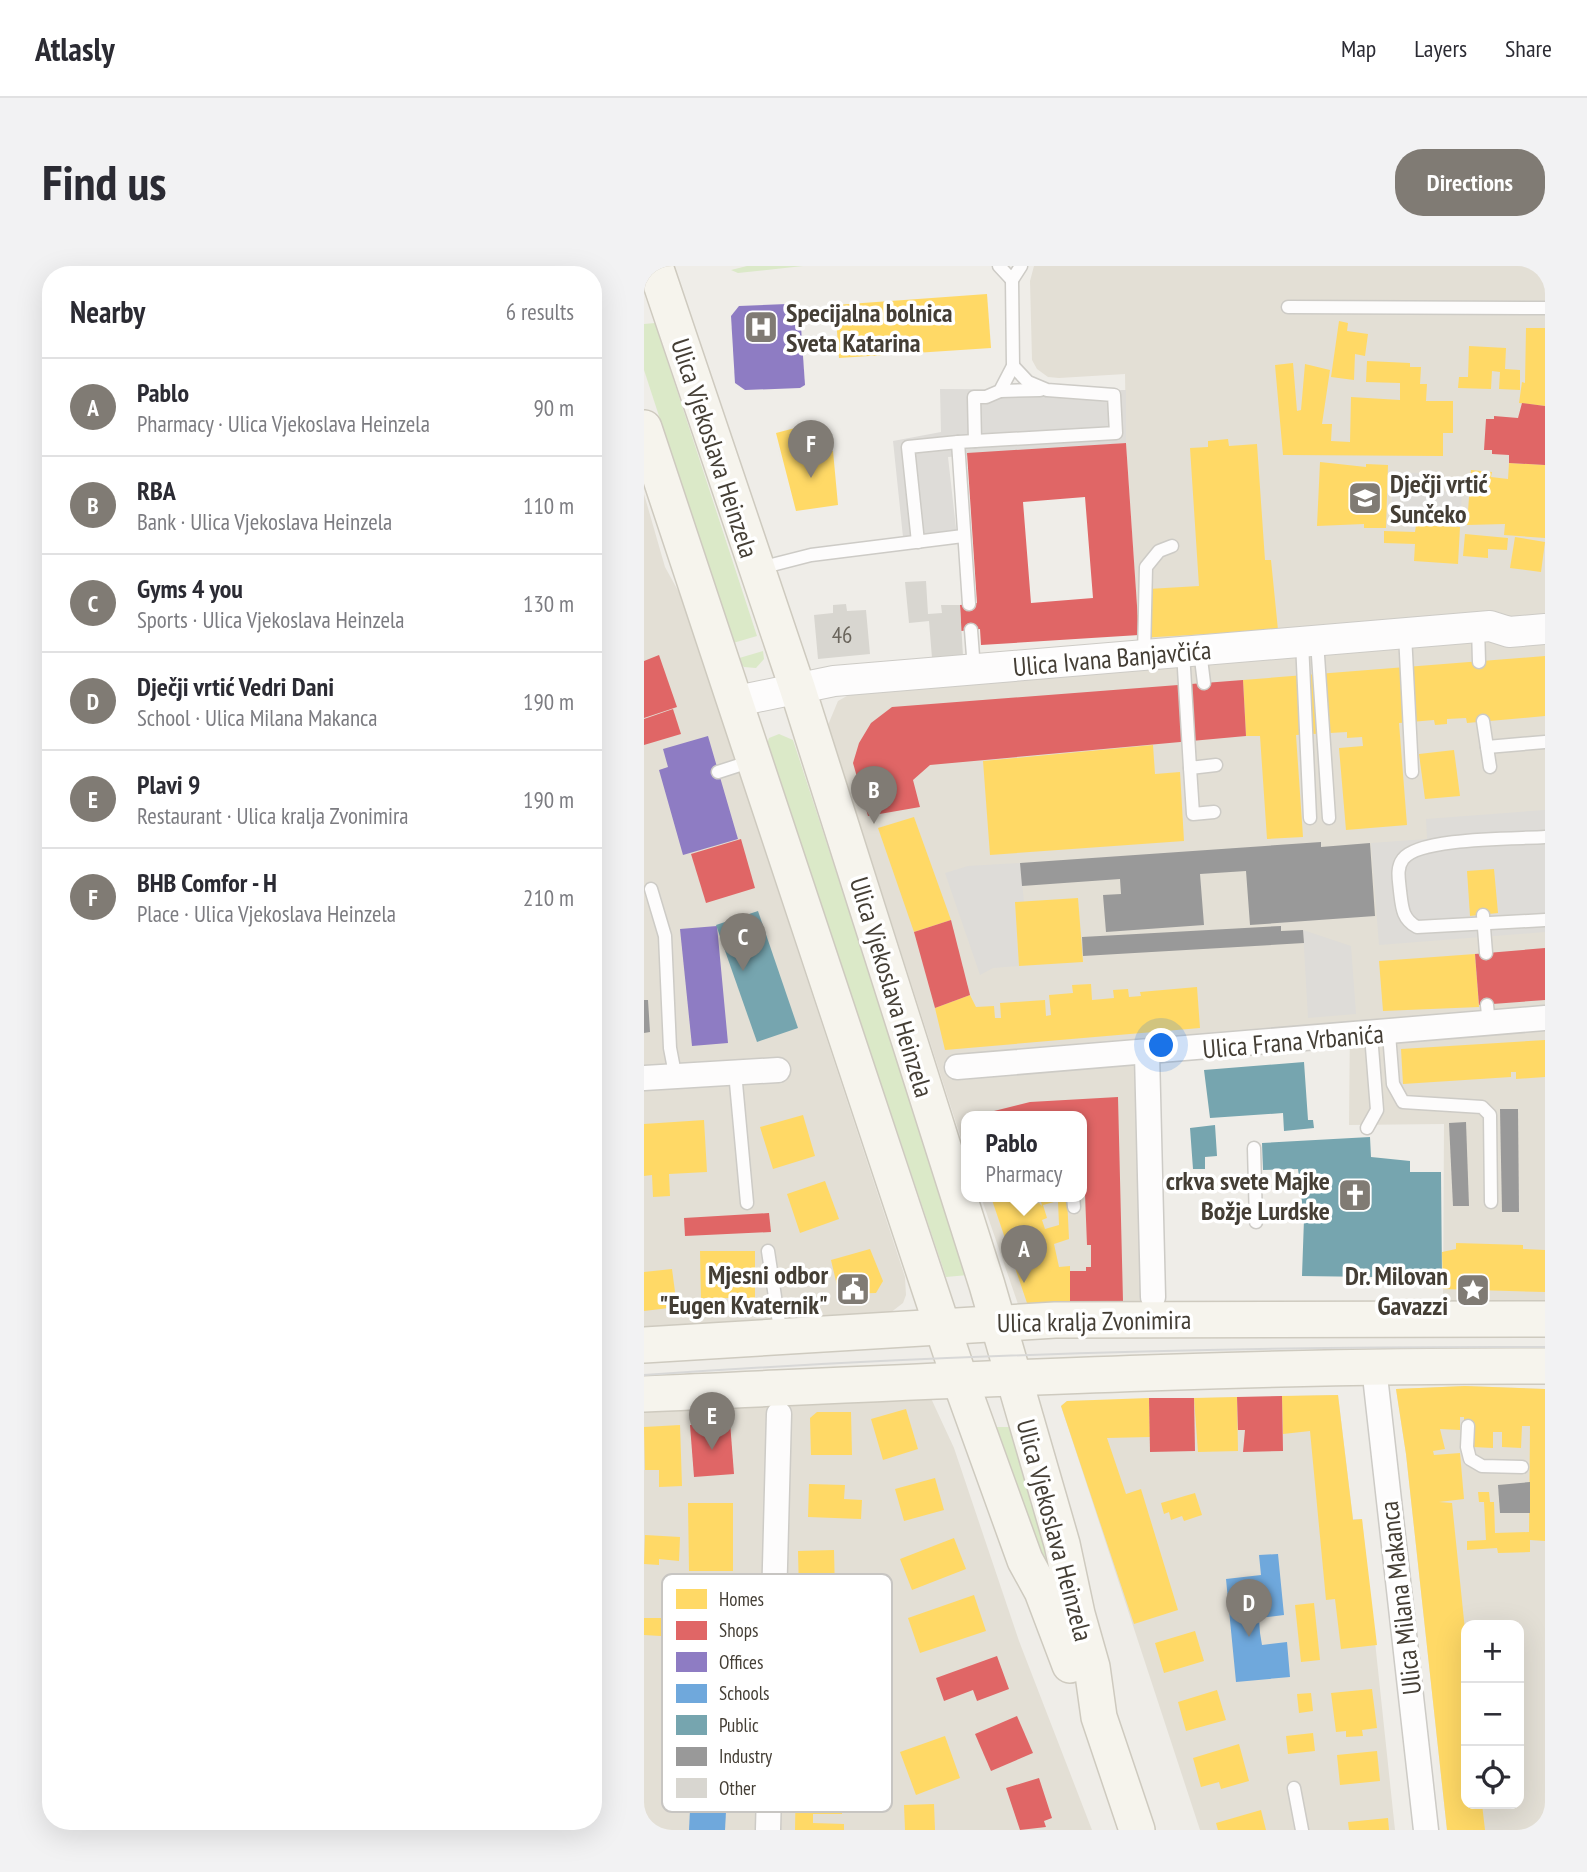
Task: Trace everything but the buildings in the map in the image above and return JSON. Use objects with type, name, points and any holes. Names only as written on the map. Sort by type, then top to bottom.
[{"type":"main road","name":"Ulica Vjekoslava Heinzela","points":[[655,266],[755,569],[957,1161]]},
{"type":"main road","name":"Ulica Vjekoslava Heinzela","points":[[647,446],[737,701],[960,1380],[1025,1560],[1042,1591],[1075,1678],[1099,1717]]},
{"type":"main road","name":"Ulica Vjekoslava Heinzela","points":[[967,1202],[1012,1378],[1062,1544],[1077,1614],[1093,1667],[1099,1717],[1137,1830]]},
{"type":"main road","name":"Ulica kralja Zvonimira","points":[[644,1345],[998,1322],[1545,1319]]},
{"type":"main road","name":"Ulica kralja Zvonimira","points":[[644,1394],[1012,1378],[1374,1367],[1469,1374],[1545,1366]]},
{"type":"street","name":"Ulica Ivana Banjavčića","points":[[737,701],[797,687],[1484,626],[1508,617],[1545,612]]},
{"type":"street","name":"Ulica Ivana Banjavčića","points":[[1484,626],[1509,632],[1545,629]]},
{"type":"street","name":"Ulica Frana Vrbanića","points":[[957,1068],[1380,1034],[1488,1014],[1545,1018]]},
{"type":"street","points":[[1147,1054],[1153,1297]]},
{"type":"street","points":[[644,1078],[675,1074],[778,1070]]},
{"type":"street","name":"Ulica Milana Makanca","points":[[1374,1367],[1426,1830]]},
{"type":"street","points":[[775,1574],[779,1414]]},
{"type":"street","points":[[768,1812],[768,1830]]},
{"type":"lane","points":[[999,266],[1012,280]]},
{"type":"lane","points":[[1000,391],[1013,366],[1012,280],[1020,266]]},
{"type":"lane","points":[[1288,307],[1545,308]]},
{"type":"lane","points":[[1013,366],[1028,382],[1047,390]]},
{"type":"lane","points":[[918,542],[908,447],[1116,433],[1114,395],[1047,390],[1000,391],[986,397],[974,397],[975,441]]},
{"type":"lane","points":[[958,442],[969,604]]},
{"type":"lane","points":[[755,569],[804,556],[963,536]]},
{"type":"lane","points":[[1144,655],[1146,567],[1158,551],[1172,546]]},
{"type":"lane","points":[[1479,662],[1484,626]]},
{"type":"lane","points":[[971,630],[974,670]]},
{"type":"lane","points":[[1405,633],[1412,772]]},
{"type":"lane","points":[[1310,641],[1329,818]]},
{"type":"lane","points":[[1310,641],[1310,818]]},
{"type":"lane","points":[[1192,651],[1204,683]]},
{"type":"lane","points":[[1192,651],[1190,768],[1193,814],[1214,812]]},
{"type":"lane","points":[[1483,721],[1490,767]]},
{"type":"lane","points":[[1487,747],[1545,743]]},
{"type":"lane","points":[[718,772],[756,760]]},
{"type":"lane","points":[[1190,768],[1216,765]]},
{"type":"lane","points":[[1545,837],[1429,846],[1408,854],[1401,861],[1399,869],[1402,912],[1410,923],[1426,929],[1484,920],[1545,920]]},
{"type":"lane","points":[[651,888],[665,936],[670,1048],[675,1074]]},
{"type":"lane","points":[[1484,920],[1486,953]]},
{"type":"lane","points":[[1367,1128],[1377,1110],[1380,1034]]},
{"type":"lane","points":[[1380,1034],[1393,1084],[1403,1102],[1482,1107],[1490,1115],[1491,1202]]},
{"type":"lane","points":[[735,1072],[747,1203]]},
{"type":"lane","points":[[1254,1148],[1255,1222]]},
{"type":"lane","points":[[768,1251],[781,1336]]},
{"type":"lane","points":[[1468,1426],[1467,1447],[1471,1459],[1482,1466],[1522,1467]]},
{"type":"lane","points":[[1294,1788],[1302,1830]]},
{"type":"shaded area","points":[[1034,266],[1545,266],[1545,1309],[1443,1309],[1444,1124],[1349,1125],[1350,1023],[1143,1040],[1148,1307],[1028,1309],[1018,1304],[983,1202],[1087,1202],[1087,1111],[961,1111],[961,1138],[828,725],[838,701],[854,692],[1141,667],[1126,443],[1125,374],[1059,378],[1048,377],[1037,369],[1032,360],[1030,281]]},
{"type":"shaded area","points":[[940,389],[1126,390],[1126,443],[948,457],[957,537],[903,537],[893,441],[941,432]]},
{"type":"shaded area","points":[[1393,472],[1444,474],[1444,491],[1462,492],[1460,527],[1391,523]]},
{"type":"shaded area","points":[[644,494],[665,567],[681,596],[905,1277],[906,1295],[903,1303],[890,1313],[644,1334]]},
{"type":"shaded area","points":[[1545,810],[1545,932],[1379,945],[1371,843],[1427,839],[1426,819]]},
{"type":"shaded area","points":[[1020,863],[1024,902],[1015,903],[1019,966],[993,968],[980,975],[945,873],[968,866]]},
{"type":"shaded area","points":[[1303,930],[1351,946],[1356,1014],[1308,1018]]},
{"type":"shaded area","points":[[1465,1386],[1545,1389],[1545,1830],[1447,1830],[1406,1454],[1396,1389]]},
{"type":"shaded area","points":[[929,1394],[954,1448],[1019,1641],[1092,1830],[644,1830],[644,1405]]},
{"type":"shaded area","points":[[1338,1395],[1353,1519],[1362,1519],[1395,1830],[1200,1830],[1061,1406],[1067,1401]]},
{"type":"green space","points":[[747,266],[803,266],[738,273],[731,270]]},
{"type":"green space","points":[[655,323],[757,636],[733,643],[644,370],[644,324]]},
{"type":"green space","points":[[763,651],[764,659],[756,668],[744,667],[736,659]]},
{"type":"green space","points":[[779,734],[793,740],[968,1275],[946,1277],[767,744],[769,738]]},
{"type":"green space","points":[[991,1427],[1010,1427],[1058,1583],[1040,1559]]},
{"type":"tram line","points":[[644,1375],[1094,1353],[1545,1347]]},
{"type":"place","name":"Specijalna bolnica Sveta Katarina","points":[[761,327]]},
{"type":"place","name":"BHB Comfor - H","points":[[811,478]]},
{"type":"place","name":"Dječji vrtić Sunčeko","points":[[1365,498]]},
{"type":"place","name":"RBA","points":[[874,824]]},
{"type":"place","name":"Gyms 4 you","points":[[743,971]]},
{"type":"place","name":"crkva svete Majke Božje Lurdske","points":[[1355,1195]]},
{"type":"place","name":"Pablo","points":[[1024,1283]]},
{"type":"place","name":"Mjesni odbor \"Eugen Kvaternik\"","points":[[853,1289]]},
{"type":"place","name":"Dr. Milovan Gavazzi","points":[[1473,1290]]},
{"type":"place","name":"Plavi 9","points":[[712,1450]]},
{"type":"place","name":"Dječji vrtić Vedri Dani","points":[[1249,1637]]}]
